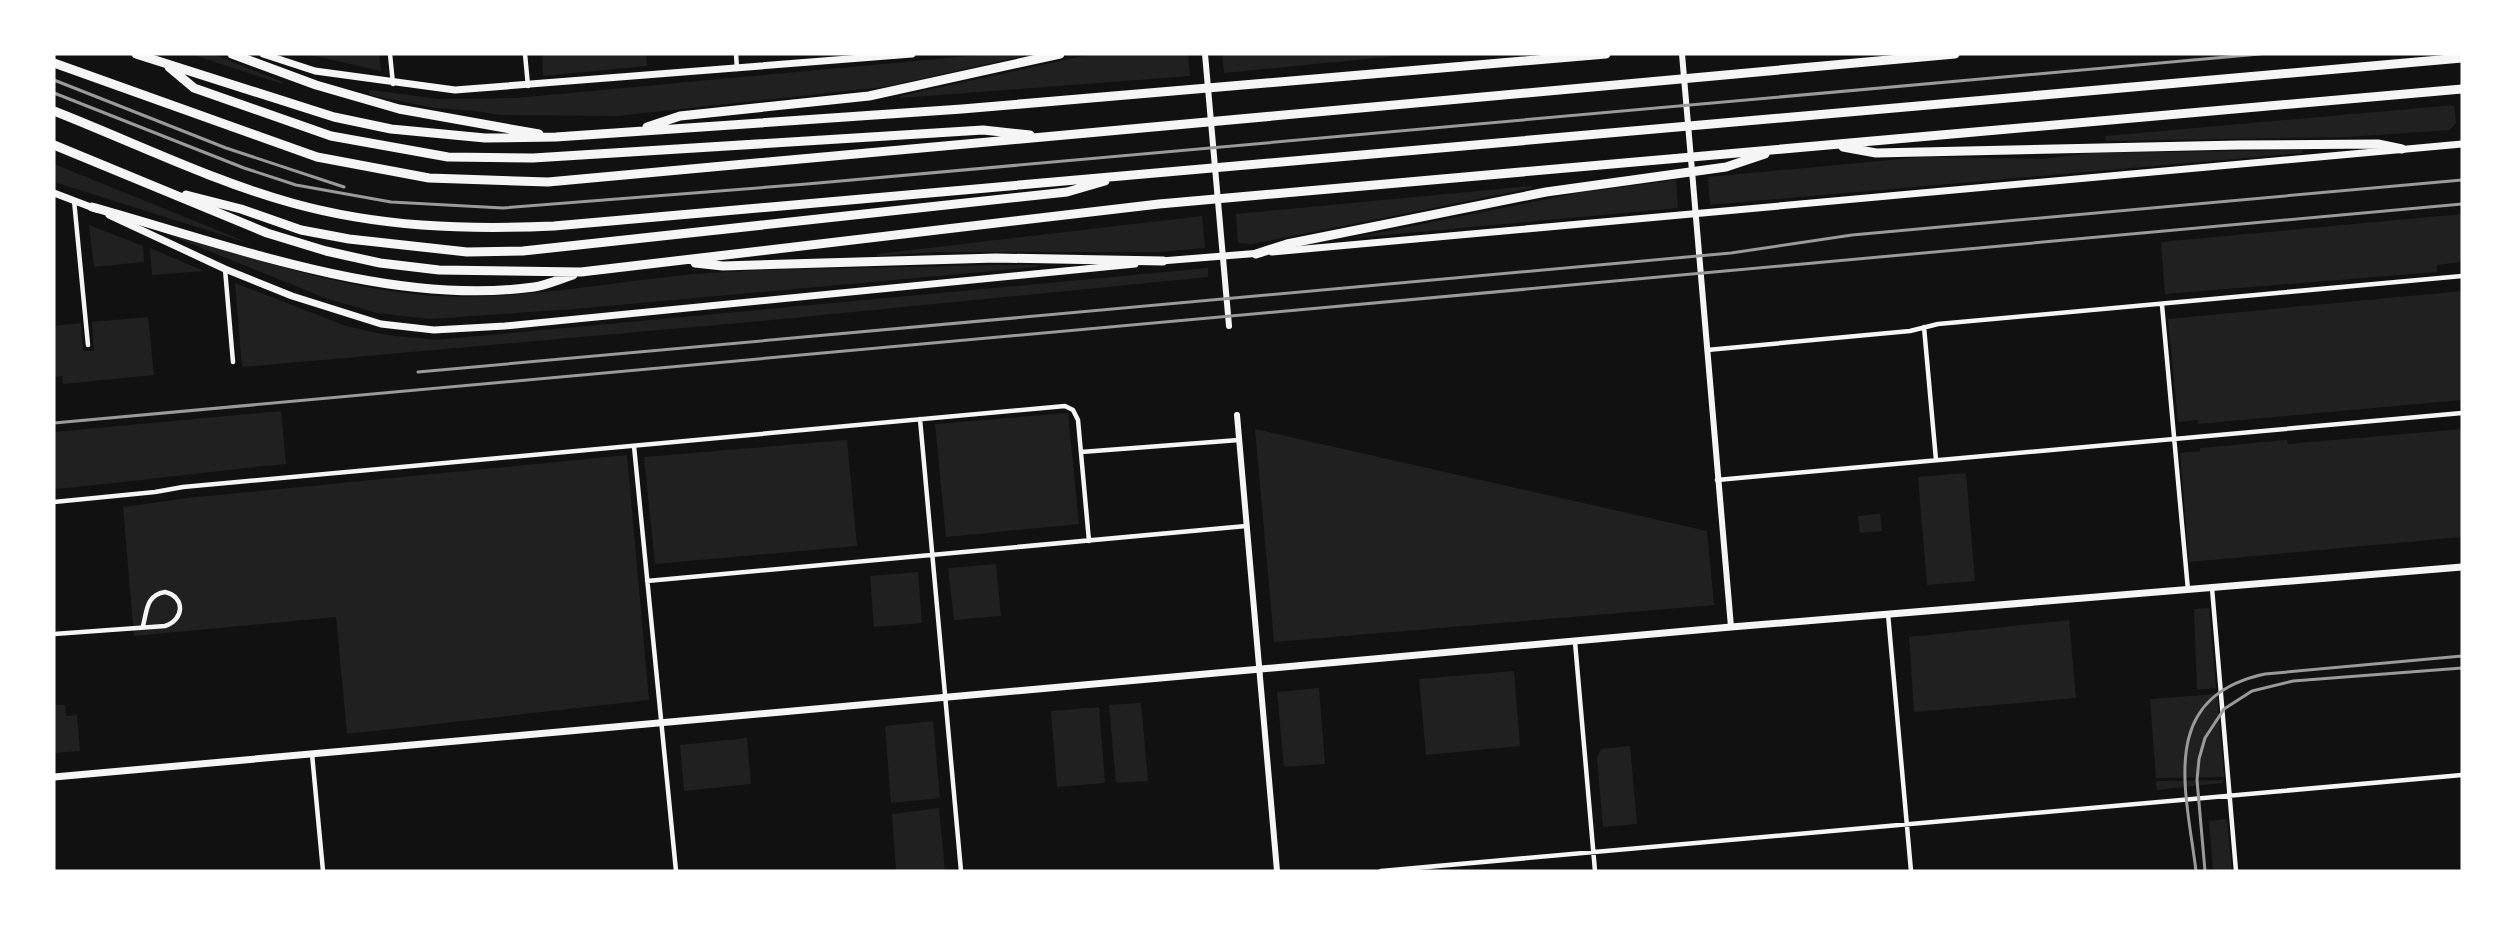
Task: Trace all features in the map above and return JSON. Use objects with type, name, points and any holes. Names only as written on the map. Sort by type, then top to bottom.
[{"type":"highway","points":[[136,54],[334,117],[392,129],[485,138],[556,137],[1174,93],[1606,54]]},
{"type":"highway","points":[[232,54],[316,86],[399,109],[556,137]]},
{"type":"highway","points":[[631,132],[680,116],[869,96],[1060,54]]},
{"type":"highway","points":[[54,63],[317,157],[429,178],[548,182],[1955,54]]},
{"type":"highway","points":[[54,111],[234,184],[292,203],[339,214],[441,227],[554,226],[2462,58]]},
{"type":"highway","points":[[164,63],[194,88],[331,136],[448,157],[533,158],[983,130],[1053,137]]},
{"type":"highway","points":[[54,145],[267,233],[326,251],[380,263],[439,270],[582,272],[681,262],[836,240],[1159,204],[2462,89]]},
{"type":"highway","points":[[1828,145],[1876,153],[2378,144],[2402,149]]},
{"type":"highway","points":[[1256,254],[1287,244],[1546,192],[1726,167],[1780,149]]},
{"type":"highway","points":[[151,186],[241,209],[302,230],[359,241],[467,252],[533,250],[1068,192],[1126,175]]},
{"type":"highway","points":[[92,207],[312,268],[396,285],[460,290],[535,287],[582,272]]},
{"type":"highway","points":[[681,262],[723,266],[996,258],[1163,261]]},
{"type":"main road","points":[[263,54],[315,71],[393,84],[455,90],[912,54]]},
{"type":"main road","points":[[54,193],[92,207],[225,269],[292,296],[381,324],[435,330],[517,325],[1163,261],[2462,144]]},
{"type":"main road","points":[[54,777],[1731,627],[2462,567]]},
{"type":"street","points":[[390,54],[393,84]]},
{"type":"street","points":[[525,54],[528,86]]},
{"type":"street","points":[[736,54],[737,69]]},
{"type":"street","points":[[1205,54],[1229,326]]},
{"type":"street","points":[[1682,54],[1731,627]]},
{"type":"street","points":[[74,200],[88,345]]},
{"type":"street","points":[[225,269],[233,362]]},
{"type":"street","points":[[1706,350],[1910,331],[1938,324],[2462,276]]},
{"type":"street","points":[[2162,305],[2188,590]]},
{"type":"street","points":[[1924,327],[1936,460]]},
{"type":"street","points":[[54,502],[183,487],[1065,405],[1073,410],[1078,420],[1089,541]]},
{"type":"street","points":[[1717,480],[2462,414]]},
{"type":"street","points":[[1237,415],[1277,871]]},
{"type":"street","points":[[920,419],[961,871]]},
{"type":"street","points":[[1081,452],[1239,440]]},
{"type":"street","points":[[634,446],[676,871]]},
{"type":"street","points":[[647,581],[1246,526]]},
{"type":"street","points":[[2212,588],[2236,871]]},
{"type":"street","points":[[54,634],[173,624],[180,616],[181,608],[175,597],[165,592],[152,597],[147,605],[143,626]]},
{"type":"street","points":[[1888,614],[1911,871]]},
{"type":"street","points":[[1575,642],[1595,871]]},
{"type":"street","points":[[312,754],[323,871]]},
{"type":"street","points":[[1381,871],[2462,775]]},
{"type":"shaded area","points":[[190,54],[213,54],[283,82],[282,84]]},
{"type":"shaded area","points":[[306,54],[379,54],[381,71]]},
{"type":"shaded area","points":[[542,54],[646,54],[647,66],[543,76]]},
{"type":"shaded area","points":[[990,54],[1023,54],[1024,56],[884,87],[617,116],[499,115],[435,108],[369,95],[370,90],[439,99],[516,98]]},
{"type":"shaded area","points":[[1092,54],[1188,54],[1190,76],[900,98],[900,96]]},
{"type":"shaded area","points":[[1222,54],[1417,54],[1224,73]]},
{"type":"shaded area","points":[[2454,105],[2456,123],[2450,130],[2348,137],[2106,141],[2105,136]]},
{"type":"shaded area","points":[[2302,150],[2302,153],[1710,205],[1708,177],[1922,157],[2042,159],[2092,153]]},
{"type":"shaded area","points":[[54,164],[254,245],[54,182]]},
{"type":"shaded area","points":[[1676,180],[1678,208],[1353,238],[1577,193]]},
{"type":"shaded area","points":[[1532,186],[1532,188],[1252,244],[1238,243],[1236,214]]},
{"type":"shaded area","points":[[2462,214],[2462,262],[2437,265],[2437,272],[2165,294],[2161,242]]},
{"type":"shaded area","points":[[1202,216],[1205,248],[1159,252],[936,252],[877,256],[877,254]]},
{"type":"shaded area","points":[[89,225],[143,246],[144,262],[94,267]]},
{"type":"shaded area","points":[[168,232],[325,278],[390,291],[459,297],[566,290],[672,276],[744,271],[994,265],[1037,265],[1037,267],[574,309],[431,319],[377,313],[325,298],[167,234]]},
{"type":"shaded area","points":[[150,248],[204,271],[152,275]]},
{"type":"shaded area","points":[[1208,268],[1208,277],[772,320],[242,367],[235,283],[346,326],[386,335],[436,340]]},
{"type":"shaded area","points":[[2462,291],[2462,400],[2198,424],[2197,420],[2178,422],[2168,319]]},
{"type":"shaded area","points":[[148,317],[154,375],[63,384],[62,376],[54,377],[54,326],[81,323],[83,351],[94,351],[92,322]]},
{"type":"shaded area","points":[[281,411],[286,464],[54,489],[54,432]]},
{"type":"shaded area","points":[[1068,413],[1079,524],[946,537],[935,424]]},
{"type":"shaded area","points":[[1255,429],[1707,531],[1714,605],[1274,642]]},
{"type":"shaded area","points":[[2462,429],[2462,537],[2189,562],[2180,453],[2200,451],[2200,448],[2287,440],[2288,444]]},
{"type":"shaded area","points":[[847,440],[857,546],[655,564],[644,457]]},
{"type":"shaded area","points":[[627,455],[649,700],[347,734],[336,617],[134,636],[123,507],[188,498]]},
{"type":"shaded area","points":[[1966,473],[1975,581],[1927,585],[1918,477]]},
{"type":"shaded area","points":[[1880,514],[1882,531],[1860,533],[1858,516]]},
{"type":"shaded area","points":[[996,564],[1001,616],[954,620],[948,568]]},
{"type":"shaded area","points":[[918,572],[922,623],[874,627],[870,576]]},
{"type":"shaded area","points":[[2209,608],[2216,688],[2197,690],[2194,609]]},
{"type":"shaded area","points":[[2069,620],[2076,698],[1914,712],[1909,637]]},
{"type":"shaded area","points":[[1514,671],[1520,746],[1426,755],[1419,679]]},
{"type":"shaded area","points":[[1319,688],[1325,764],[1284,767],[1277,692]]},
{"type":"shaded area","points":[[54,693],[55,705],[65,705],[66,716],[77,715],[80,751],[54,753]]},
{"type":"shaded area","points":[[2217,694],[2224,777],[2156,778],[2150,699]]},
{"type":"shaded area","points":[[1141,703],[1148,781],[1116,783],[1109,705]]},
{"type":"shaded area","points":[[1099,707],[1105,783],[1057,787],[1051,711]]},
{"type":"shaded area","points":[[933,721],[940,798],[891,803],[885,726]]},
{"type":"shaded area","points":[[747,738],[751,784],[684,791],[680,745]]},
{"type":"shaded area","points":[[1630,746],[1637,824],[1603,827],[1597,758],[1601,749]]},
{"type":"shaded area","points":[[2224,780],[2222,783],[2157,790],[2156,781]]},
{"type":"shaded area","points":[[939,808],[945,871],[896,871],[892,814]]},
{"type":"shaded area","points":[[2227,819],[2232,871],[2213,871],[2209,821]]},
{"type":"railway","points":[[54,93],[244,168],[296,185],[391,202],[503,208],[807,184],[2260,54]]},
{"type":"railway","points":[[54,80],[226,148],[344,187]]},
{"type":"railway","points":[[418,372],[1731,253],[1852,235],[2462,180]]},
{"type":"railway","points":[[54,423],[2462,204]]},
{"type":"railway","points":[[2196,871],[2187,809],[2186,751],[2193,725],[2207,703],[2231,686],[2265,674],[2462,656]]},
{"type":"railway","points":[[2205,871],[2197,780],[2199,759],[2205,738],[2224,709],[2252,691],[2293,681],[2462,668]]}]
